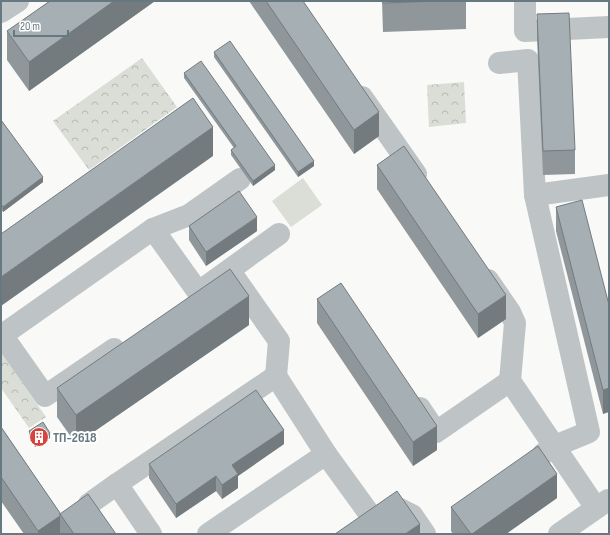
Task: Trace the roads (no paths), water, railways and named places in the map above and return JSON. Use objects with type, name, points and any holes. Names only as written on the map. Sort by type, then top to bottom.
[{"type":"street","points":[[1,12],[18,1]]},
{"type":"street","points":[[525,1],[525,31],[609,27]]},
{"type":"street","points":[[499,63],[528,60],[535,195],[589,432],[555,446],[528,464]]},
{"type":"street","points":[[350,79],[428,192]]},
{"type":"street","points":[[128,340],[45,396],[1,336],[153,229],[189,215],[240,178]]},
{"type":"street","points":[[535,195],[609,185]]},
{"type":"street","points":[[153,229],[198,292]]},
{"type":"street","points":[[179,305],[279,234]]},
{"type":"street","points":[[476,262],[510,312],[515,323],[510,381],[555,446],[603,504],[559,534]]},
{"type":"street","points":[[230,270],[279,341],[276,376],[326,454],[361,516],[391,506],[402,509],[412,515],[425,534]]},
{"type":"street","points":[[70,517],[276,376]]},
{"type":"street","points":[[410,395],[436,432],[510,381]]},
{"type":"street","points":[[208,534],[326,454]]},
{"type":"street","points":[[117,484],[151,534]]},
{"type":"street","points":[[89,504],[101,522]]},
{"type":"place","name":"ТП-2618","points":[[39,437]]}]
